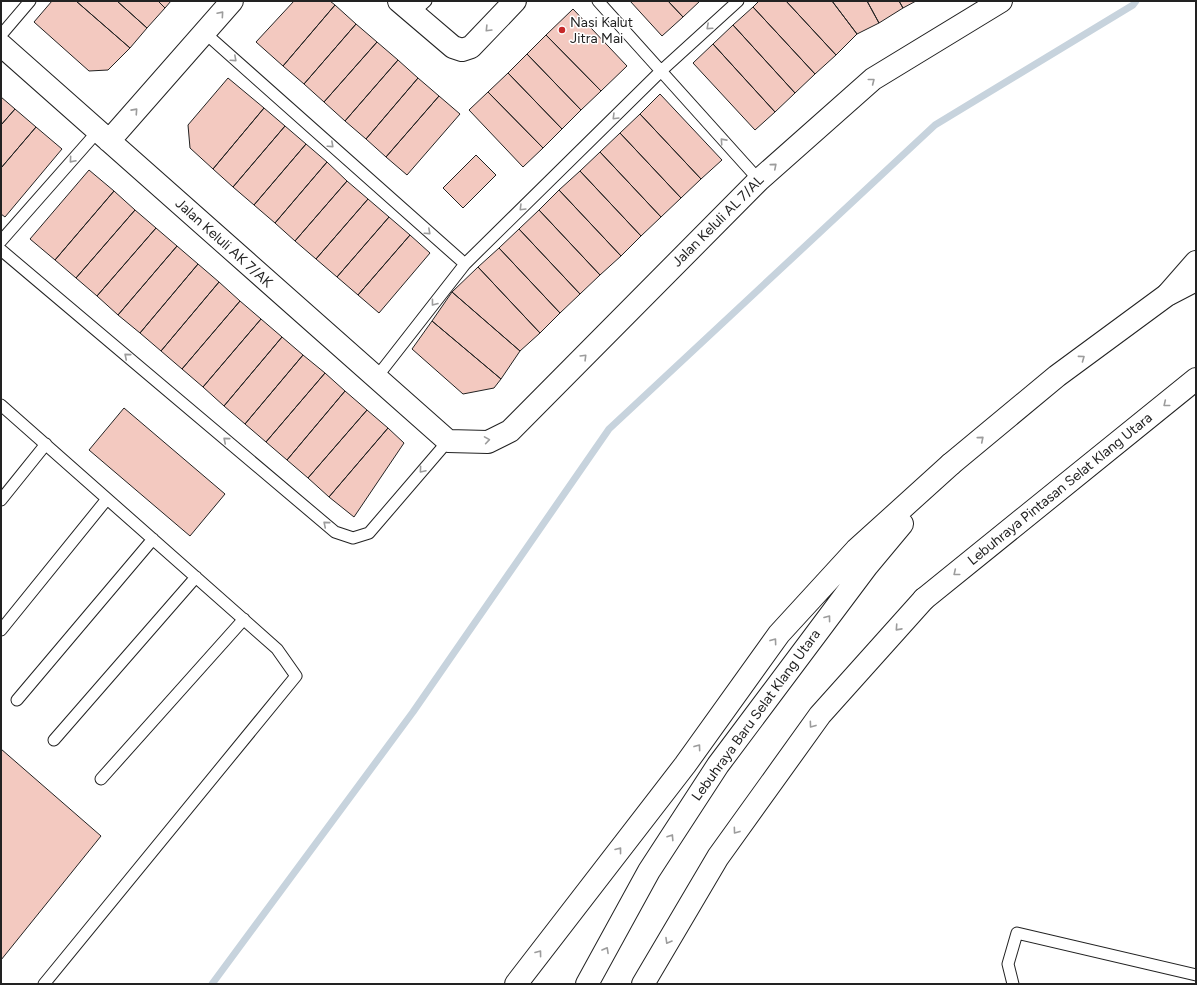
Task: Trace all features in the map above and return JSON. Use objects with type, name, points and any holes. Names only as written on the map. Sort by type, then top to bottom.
[{"type":"main road","points":[[104,136],[205,33],[232,1]]},
{"type":"main road","points":[[412,5],[453,47],[462,50],[471,48],[515,1]]},
{"type":"main road","name":"Jalan Keluli AL 7/AL","points":[[448,441],[488,442],[510,431],[758,180],[873,79],[1001,1]]},
{"type":"main road","name":"Jalan Keluli AK 7/AK","points":[[1,45],[448,441]]},
{"type":"main road","points":[[1167,295],[1196,262]]},
{"type":"main road","points":[[516,984],[685,765],[779,634],[856,550],[951,464],[1057,376],[1167,295],[1196,280]]},
{"type":"main road","name":"Lebuhraya Pintasan Selat Klang Utara","points":[[643,984],[718,856],[820,715],[924,599],[1196,379]]},
{"type":"main road","name":"Lebuhraya Baru Selat Klang Utara","points":[[587,984],[649,871],[718,765],[867,566],[951,464]]},
{"type":"lane","points":[[1,35],[30,1]]},
{"type":"lane","points":[[598,1],[758,180]]},
{"type":"lane","points":[[376,378],[465,264],[661,71],[738,1]]},
{"type":"lane","points":[[205,33],[465,264]]},
{"type":"lane","points":[[1,241],[104,136]]},
{"type":"lane","points":[[1,250],[335,532],[353,538],[369,533],[448,441]]},
{"type":"lane","points":[[1,405],[277,649],[296,676],[44,984]]},
{"type":"lane","points":[[1,500],[46,444]]},
{"type":"lane","points":[[1,630],[108,499]]},
{"type":"lane","points":[[17,700],[153,539]]},
{"type":"lane","points":[[54,740],[196,577]]},
{"type":"lane","points":[[101,779],[244,619]]},
{"type":"lane","points":[[1013,984],[1008,964],[1017,933],[1196,975]]},
{"type":"lane","points":[[1195,984],[1196,980]]},
{"type":"building","points":[[52,1],[76,1],[130,48],[108,70],[89,71],[34,22]]},
{"type":"building","points":[[76,1],[117,1],[147,28],[130,48]]},
{"type":"building","points":[[117,1],[158,1],[165,8],[147,28]]},
{"type":"building","points":[[158,1],[171,1],[165,8]]},
{"type":"building","points":[[294,1],[330,1],[335,5],[283,66],[256,42]]},
{"type":"building","points":[[630,1],[668,1],[683,17],[662,36]]},
{"type":"building","points":[[668,1],[700,1],[683,17]]},
{"type":"building","points":[[759,1],[786,1],[836,55],[815,74],[753,7]]},
{"type":"building","points":[[786,1],[832,1],[857,34],[836,55]]},
{"type":"building","points":[[832,1],[867,1],[879,23],[857,34]]},
{"type":"building","points":[[867,1],[899,1],[903,8],[879,23]]},
{"type":"building","points":[[899,1],[916,1],[903,8]]},
{"type":"building","points":[[335,5],[356,24],[304,84],[283,66]]},
{"type":"building","points":[[753,7],[815,74],[795,93],[733,25]]},
{"type":"building","points":[[573,9],[627,66],[601,91],[546,35]]},
{"type":"building","points":[[356,24],[377,42],[324,102],[304,84]]},
{"type":"building","points":[[733,25],[795,93],[775,112],[713,44]]},
{"type":"building","points":[[546,35],[601,91],[581,110],[527,54]]},
{"type":"building","points":[[377,42],[398,60],[345,121],[324,102]]},
{"type":"building","points":[[713,44],[775,112],[755,130],[693,63]]},
{"type":"building","points":[[527,54],[581,110],[562,129],[508,73]]},
{"type":"building","points":[[398,60],[418,78],[366,139],[345,121]]},
{"type":"building","points":[[508,73],[562,129],[543,148],[488,92]]},
{"type":"building","points":[[228,78],[264,108],[213,169],[190,148],[188,125]]},
{"type":"building","points":[[418,78],[439,96],[386,157],[366,139]]},
{"type":"building","points":[[488,92],[543,148],[523,167],[469,110]]},
{"type":"building","points":[[660,94],[722,160],[701,179],[640,114]]},
{"type":"building","points":[[439,96],[460,114],[407,175],[386,157]]},
{"type":"building","points":[[1,97],[15,109],[1,125]]},
{"type":"building","points":[[264,108],[285,126],[233,187],[213,169]]},
{"type":"building","points":[[15,109],[36,127],[1,168],[1,125]]},
{"type":"building","points":[[640,114],[701,179],[681,198],[620,133]]},
{"type":"building","points":[[285,126],[306,144],[254,205],[233,187]]},
{"type":"building","points":[[36,127],[62,149],[5,217],[1,214],[1,168]]},
{"type":"building","points":[[620,133],[681,198],[661,217],[600,152]]},
{"type":"building","points":[[306,144],[327,162],[275,223],[254,205]]},
{"type":"building","points":[[600,152],[661,217],[641,236],[580,171]]},
{"type":"building","points":[[476,155],[496,175],[463,208],[443,188]]},
{"type":"building","points":[[327,162],[347,181],[295,241],[275,223]]},
{"type":"building","points":[[89,170],[114,191],[55,260],[30,239]]},
{"type":"building","points":[[580,171],[641,236],[621,256],[559,190]]},
{"type":"building","points":[[347,181],[368,199],[316,259],[295,241]]},
{"type":"building","points":[[559,190],[621,256],[600,275],[539,210]]},
{"type":"building","points":[[114,191],[135,210],[76,278],[55,260]]},
{"type":"building","points":[[368,199],[389,217],[337,277],[316,259]]},
{"type":"building","points":[[135,210],[156,228],[97,296],[76,278]]},
{"type":"building","points":[[539,210],[600,275],[580,294],[519,229]]},
{"type":"building","points":[[389,217],[410,235],[358,295],[337,277]]},
{"type":"building","points":[[156,228],[177,246],[118,315],[97,296]]},
{"type":"building","points":[[519,229],[580,294],[560,313],[499,248]]},
{"type":"building","points":[[410,235],[430,253],[379,313],[358,295]]},
{"type":"building","points":[[177,246],[198,264],[140,333],[118,315]]},
{"type":"building","points":[[499,248],[560,313],[540,333],[478,267]]},
{"type":"building","points":[[198,264],[219,282],[161,351],[140,333]]},
{"type":"building","points":[[478,267],[540,333],[520,351],[452,292]]},
{"type":"building","points":[[219,282],[240,301],[182,369],[161,351]]},
{"type":"building","points":[[452,292],[520,351],[501,379],[432,321]]},
{"type":"building","points":[[240,301],[261,319],[203,387],[182,369]]},
{"type":"building","points":[[261,319],[282,337],[224,406],[203,387]]},
{"type":"building","points":[[432,321],[501,379],[494,388],[463,394],[412,349]]},
{"type":"building","points":[[282,337],[303,355],[245,424],[224,406]]},
{"type":"building","points":[[303,355],[325,373],[266,442],[245,424]]},
{"type":"building","points":[[325,373],[345,391],[287,460],[266,442]]},
{"type":"building","points":[[345,391],[367,410],[308,478],[287,460]]},
{"type":"building","points":[[124,408],[225,494],[190,536],[89,450]]},
{"type":"building","points":[[367,410],[388,428],[329,497],[308,478]]},
{"type":"building","points":[[388,428],[404,443],[354,517],[329,497]]},
{"type":"building","points":[[1,749],[101,836],[1,960]]},
{"type":"waterway","points":[[212,984],[413,712],[609,429],[935,125],[1133,5],[1136,1]]},
{"type":"place","name":"Nasi Kalut Jitra Mai","points":[[562,30]]}]
